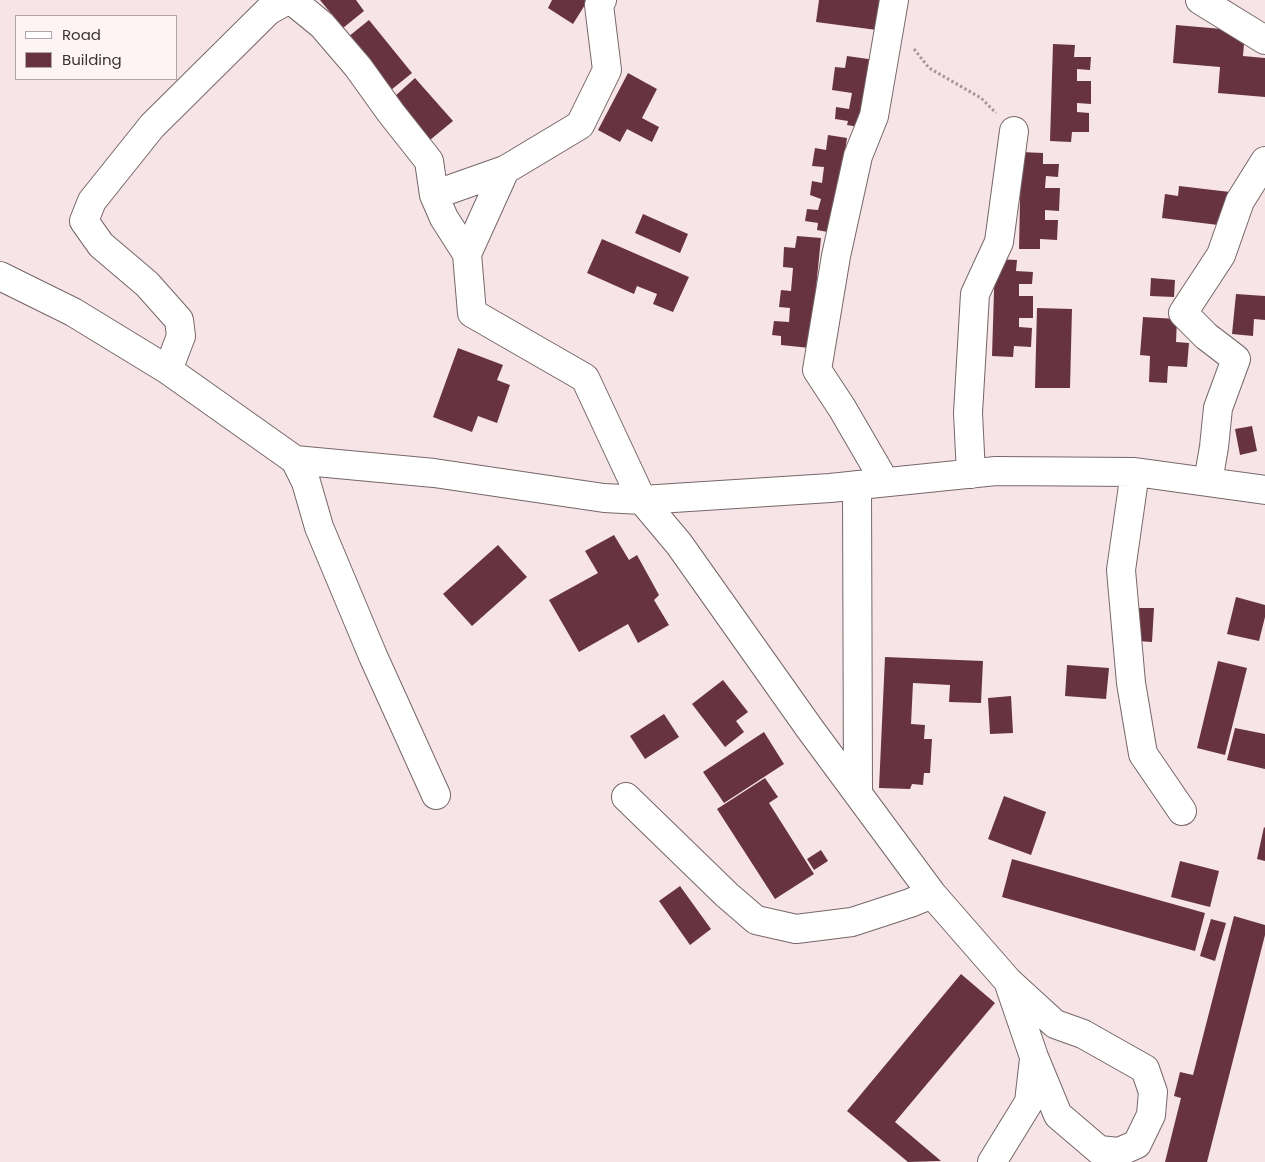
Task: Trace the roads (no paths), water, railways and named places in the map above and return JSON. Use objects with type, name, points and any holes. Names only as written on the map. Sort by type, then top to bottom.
[{"type":"street","points":[[434,195],[505,170],[580,125],[607,70],[599,5],[602,0]]},
{"type":"street","points":[[885,482],[842,408],[817,370],[836,256],[858,156],[874,116],[894,0]]},
{"type":"street","points":[[1200,0],[1265,40]]},
{"type":"street","points":[[168,370],[181,336],[178,320],[147,284],[101,245],[84,221],[92,201],[152,126],[268,11],[286,1],[294,1],[322,25],[358,67],[428,161],[434,195],[444,218],[468,254]]},
{"type":"street","points":[[971,474],[968,413],[975,294],[999,242],[1014,131]]},
{"type":"street","points":[[1208,482],[1218,408],[1236,359],[1206,336],[1183,313],[1221,255],[1240,201],[1265,161]]},
{"type":"street","points":[[505,170],[468,254],[472,314],[585,378],[642,500],[679,544],[932,894],[1008,982],[1055,1024],[1083,1034],[1144,1069],[1153,1092],[1151,1115],[1137,1144],[1119,1152],[1099,1150],[1058,1116],[1034,1057],[1008,982]]},
{"type":"street","points":[[0,276],[73,312],[168,370],[294,460],[306,482],[319,527],[342,582],[436,795]]},
{"type":"street","points":[[294,460],[434,473],[604,498],[642,500],[857,485],[996,471],[1135,472],[1265,490]]},
{"type":"street","points":[[1135,472],[1121,570],[1131,683],[1143,754],[1182,811]]},
{"type":"street","points":[[857,485],[858,794]]},
{"type":"street","points":[[626,797],[726,895],[756,920],[796,929],[852,922],[932,894]]},
{"type":"street","points":[[992,1162],[1028,1102],[1034,1057]]}]
